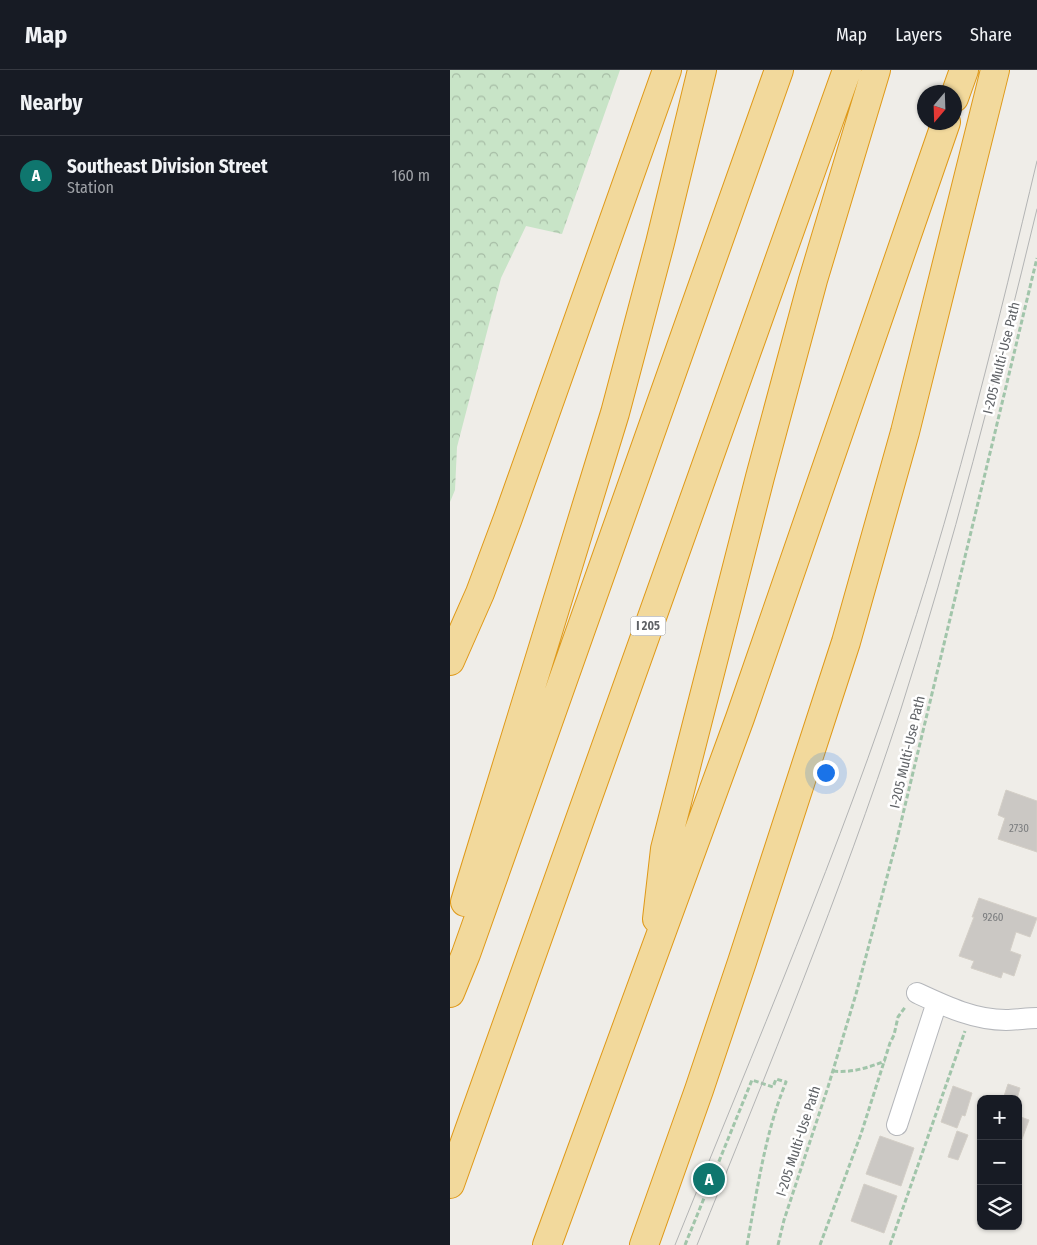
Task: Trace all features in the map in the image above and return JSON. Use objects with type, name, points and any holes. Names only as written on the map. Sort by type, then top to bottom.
[{"type":"highway","points":[[450,662],[480,593],[508,518],[667,70]]},
{"type":"highway","points":[[450,962],[451,948],[615,413],[664,228],[702,70]]},
{"type":"highway","points":[[450,993],[466,954],[779,70]]},
{"type":"highway","name":"I 205","points":[[450,1184],[847,70]]},
{"type":"highway","points":[[652,960],[665,849],[760,477],[811,289],[876,70]]},
{"type":"highway","points":[[959,85],[964,70]]},
{"type":"highway","points":[[644,1245],[742,962],[846,642],[905,432],[995,70]]},
{"type":"highway","points":[[547,1245],[740,718],[943,130]]},
{"type":"street","points":[[917,993],[971,1014],[1004,1020],[1037,1018]]},
{"type":"street","points":[[897,1125],[937,1002]]},
{"type":"path","name":"I-205 Multi-Use Path","points":[[778,1245],[784,1220],[856,994],[896,843],[1037,258]]},
{"type":"path","points":[[820,1245],[861,1134],[898,1017],[917,993]]},
{"type":"path","points":[[890,1245],[971,1014]]},
{"type":"path","points":[[833,1071],[845,1072],[865,1069],[885,1061]]},
{"type":"path","points":[[685,1245],[752,1080],[773,1087],[776,1078],[786,1082],[778,1102],[770,1134],[747,1245]]},
{"type":"green space","points":[[450,70],[620,70],[562,234],[526,226],[501,278],[457,447],[455,490],[450,502]]},
{"type":"building","points":[[1006,790],[1037,801],[1037,852],[998,839],[1005,818],[998,815]]},
{"type":"building","points":[[979,898],[1037,918],[1030,937],[1016,932],[1010,951],[1021,955],[1014,976],[1003,972],[1001,978],[971,968],[974,961],[959,956]]},
{"type":"building","points":[[1008,1084],[1020,1088],[1018,1095],[1004,1095]]},
{"type":"building","points":[[953,1086],[972,1093],[965,1116],[962,1115],[957,1128],[941,1122]]},
{"type":"building","points":[[1022,1117],[1029,1120],[1022,1139]]},
{"type":"building","points":[[957,1131],[968,1135],[958,1160],[948,1157]]},
{"type":"building","points":[[880,1136],[914,1148],[901,1186],[866,1174]]},
{"type":"building","points":[[864,1184],[897,1196],[884,1233],[851,1221]]},
{"type":"tram line","points":[[675,1245],[826,871],[907,644],[961,465],[1037,161]]},
{"type":"tram line","points":[[697,1245],[829,914],[900,712],[973,462],[1037,209]]},
{"type":"place","name":"Southeast Division Street","points":[[709,1179]]}]
